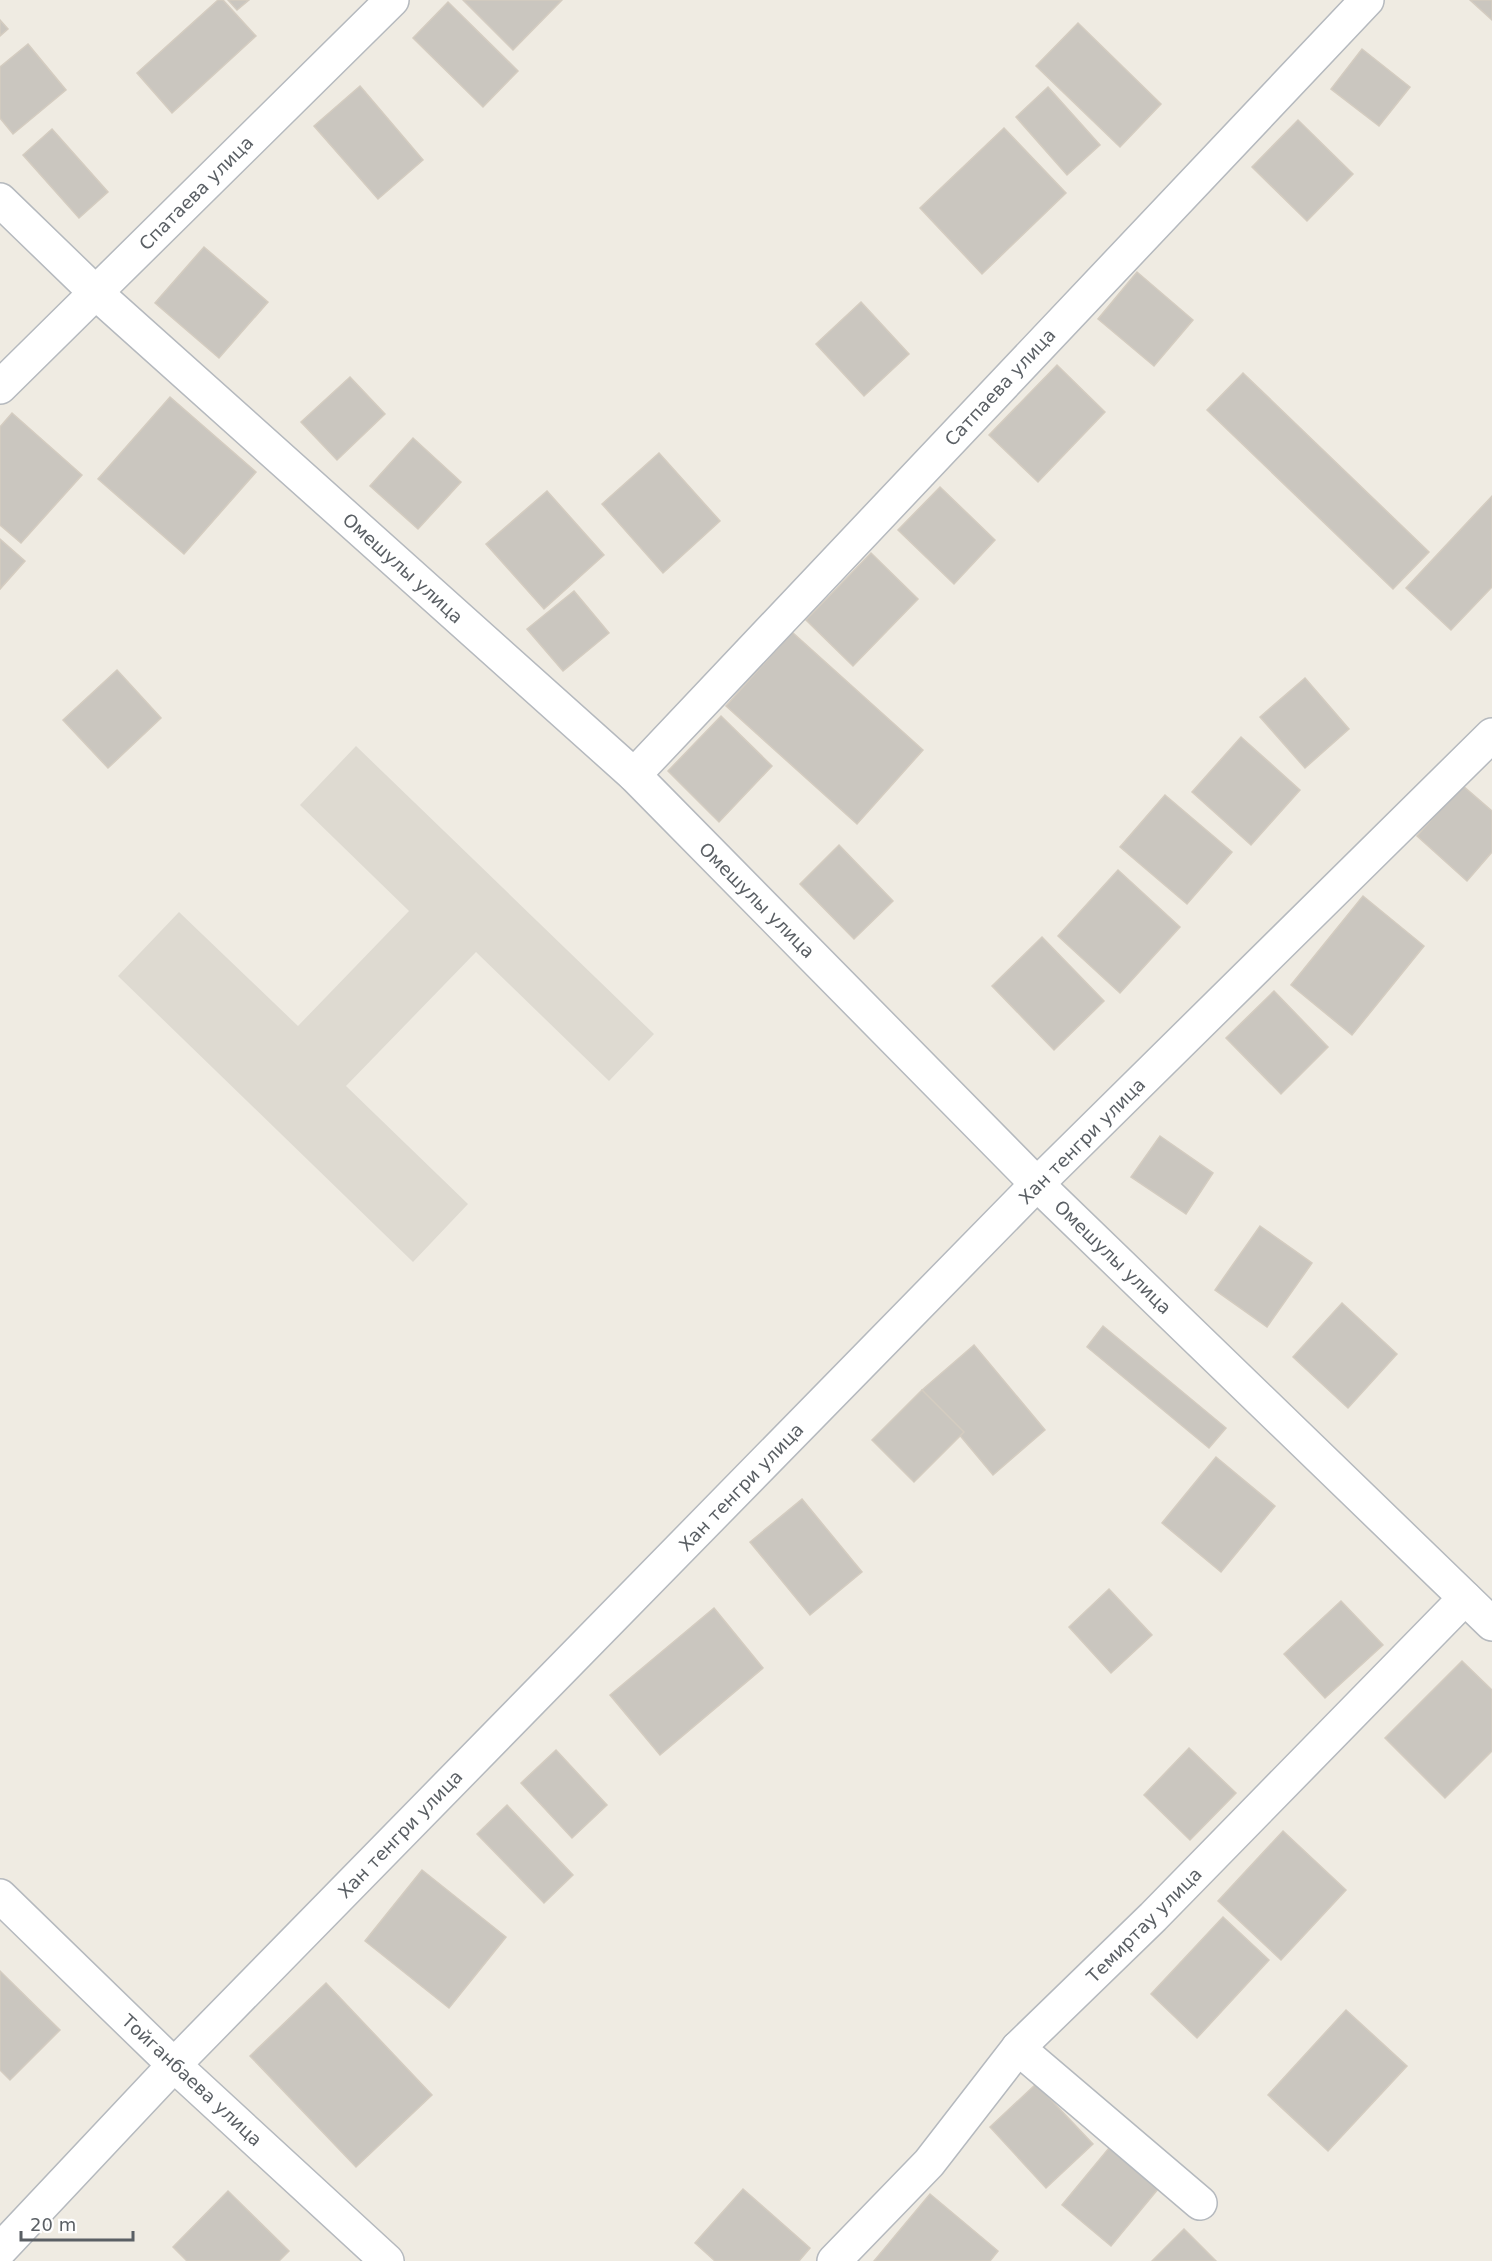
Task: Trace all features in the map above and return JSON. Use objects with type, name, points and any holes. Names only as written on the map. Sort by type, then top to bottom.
[{"type":"street","name":"Спатаева улица","points":[[0,387],[392,0]]},
{"type":"street","name":"Сатпаева улица","points":[[634,775],[1367,0]]},
{"type":"street","name":"Омешулы улица","points":[[0,200],[95,292],[634,775],[1037,1185],[1492,1624]]},
{"type":"street","name":"Хан тенгри улица","points":[[0,2250],[174,2065],[1037,1185],[1492,735]]},
{"type":"street","name":"Темиртау улица","points":[[834,2261],[929,2163],[1018,2048],[1154,1917],[1466,1598]]},
{"type":"street","name":"Тойганбаева улица","points":[[0,1896],[174,2065],[387,2261]]},
{"type":"street","points":[[1018,2048],[1200,2203]]},
{"type":"shaded area","points":[[356,746],[654,1034],[609,1081],[476,952],[346,1086],[468,1204],[413,1262],[118,976],[179,912],[298,1026],[409,911],[300,805]]},
{"type":"building","points":[[218,0],[223,0],[256,36],[172,113],[137,73]]},
{"type":"building","points":[[228,0],[249,0],[237,10]]},
{"type":"building","points":[[463,0],[562,0],[513,50]]},
{"type":"building","points":[[1470,0],[1492,0],[1492,20]]},
{"type":"building","points":[[448,2],[518,71],[483,107],[413,38]]},
{"type":"building","points":[[0,20],[8,29],[0,36]]},
{"type":"building","points":[[1078,23],[1161,104],[1120,147],[1036,66]]},
{"type":"building","points":[[28,44],[66,90],[13,134],[0,118],[0,67]]},
{"type":"building","points":[[1362,49],[1410,87],[1379,126],[1331,89]]},
{"type":"building","points":[[360,86],[423,160],[378,199],[314,126]]},
{"type":"building","points":[[1048,87],[1100,145],[1067,175],[1016,117]]},
{"type":"building","points":[[1298,120],[1353,174],[1307,221],[1252,167]]},
{"type":"building","points":[[1004,128],[1066,193],[982,274],[920,208]]},
{"type":"building","points":[[52,129],[108,192],[79,218],[23,155]]},
{"type":"building","points":[[204,247],[268,302],[219,358],[155,303]]},
{"type":"building","points":[[1137,272],[1193,320],[1154,366],[1098,319]]},
{"type":"building","points":[[861,302],[909,354],[864,396],[816,344]]},
{"type":"building","points":[[1057,365],[1105,412],[1038,482],[989,435]]},
{"type":"building","points":[[1243,373],[1429,552],[1393,589],[1207,410]]},
{"type":"building","points":[[350,377],[385,414],[337,460],[301,422]]},
{"type":"building","points":[[170,397],[256,472],[184,554],[98,479]]},
{"type":"building","points":[[12,413],[82,475],[21,543],[0,525],[0,427]]},
{"type":"building","points":[[413,438],[461,482],[418,529],[370,486]]},
{"type":"building","points":[[659,453],[720,521],[663,573],[602,504]]},
{"type":"building","points":[[940,487],[995,540],[954,584],[898,530]]},
{"type":"building","points":[[547,491],[604,555],[544,609],[486,544]]},
{"type":"building","points":[[1492,496],[1492,587],[1451,630],[1406,588]]},
{"type":"building","points":[[0,539],[25,561],[0,589]]},
{"type":"building","points":[[871,553],[918,599],[853,666],[806,620]]},
{"type":"building","points":[[574,591],[609,633],[563,671],[527,629]]},
{"type":"building","points":[[792,632],[923,750],[857,824],[726,706]]},
{"type":"building","points":[[117,670],[161,718],[108,768],[63,720]]},
{"type":"building","points":[[1305,678],[1349,729],[1305,768],[1260,717]]},
{"type":"building","points":[[721,716],[772,766],[719,822],[668,771]]},
{"type":"building","points":[[1241,737],[1300,790],[1251,845],[1192,792]]},
{"type":"building","points":[[1462,785],[1492,811],[1492,852],[1467,881],[1417,836]]},
{"type":"building","points":[[1165,795],[1232,852],[1187,904],[1120,847]]},
{"type":"building","points":[[839,845],[893,901],[854,939],[800,884]]},
{"type":"building","points":[[1118,870],[1180,927],[1120,993],[1058,936]]},
{"type":"building","points":[[1363,896],[1424,946],[1352,1035],[1291,985]]},
{"type":"building","points":[[1042,937],[1104,1001],[1054,1050],[992,986]]},
{"type":"building","points":[[1274,991],[1328,1047],[1281,1094],[1226,1038]]},
{"type":"building","points":[[1160,1136],[1213,1173],[1186,1214],[1131,1177]]},
{"type":"building","points":[[1260,1226],[1312,1263],[1267,1327],[1215,1290]]},
{"type":"building","points":[[1342,1303],[1397,1354],[1348,1408],[1293,1357]]},
{"type":"building","points":[[1103,1326],[1226,1428],[1209,1448],[1087,1347]]},
{"type":"building","points":[[974,1345],[1045,1430],[993,1475],[922,1390]]},
{"type":"building","points":[[922,1390],[964,1432],[914,1482],[872,1440]]},
{"type":"building","points":[[1216,1457],[1275,1506],[1221,1572],[1162,1523]]},
{"type":"building","points":[[802,1499],[862,1572],[810,1615],[750,1542]]},
{"type":"building","points":[[1109,1589],[1152,1635],[1111,1673],[1069,1627]]},
{"type":"building","points":[[1341,1601],[1383,1645],[1325,1698],[1284,1654]]},
{"type":"building","points":[[714,1608],[763,1668],[660,1755],[610,1695]]},
{"type":"building","points":[[1462,1661],[1492,1690],[1492,1751],[1445,1798],[1385,1738]]},
{"type":"building","points":[[1189,1748],[1236,1793],[1190,1840],[1144,1795]]},
{"type":"building","points":[[556,1750],[607,1805],[572,1838],[521,1783]]},
{"type":"building","points":[[507,1805],[573,1875],[544,1903],[477,1834]]},
{"type":"building","points":[[1283,1831],[1346,1890],[1281,1960],[1218,1901]]},
{"type":"building","points":[[422,1870],[506,1937],[449,2008],[365,1941]]},
{"type":"building","points":[[1223,1917],[1269,1960],[1197,2038],[1151,1994]]},
{"type":"building","points":[[0,1971],[60,2030],[10,2080],[0,2070]]},
{"type":"building","points":[[326,1983],[432,2095],[356,2167],[250,2056]]},
{"type":"building","points":[[1346,2010],[1407,2066],[1328,2151],[1268,2095]]},
{"type":"building","points":[[1036,2084],[1093,2144],[1046,2188],[990,2127]]},
{"type":"building","points":[[1109,2148],[1158,2189],[1111,2246],[1062,2205]]},
{"type":"building","points":[[743,2189],[810,2248],[799,2261],[715,2261],[695,2243]]},
{"type":"building","points":[[228,2191],[289,2251],[279,2261],[187,2261],[173,2247]]},
{"type":"building","points":[[930,2194],[998,2251],[990,2261],[874,2261]]},
{"type":"building","points":[[1184,2229],[1216,2261],[1152,2261]]}]
